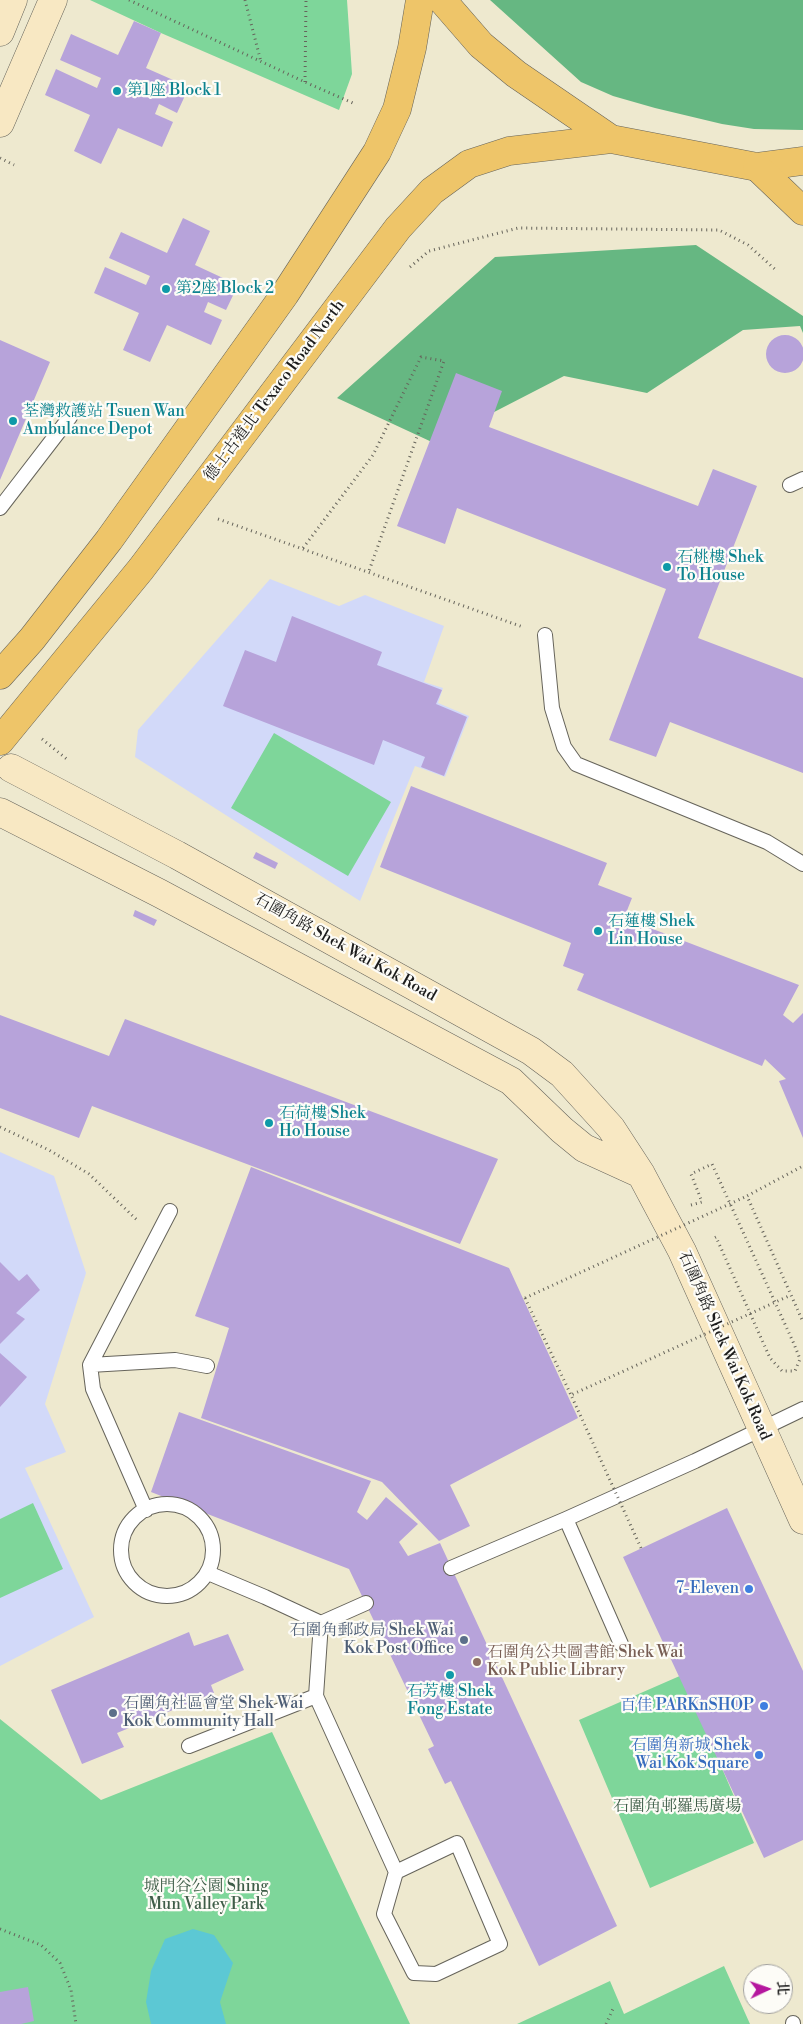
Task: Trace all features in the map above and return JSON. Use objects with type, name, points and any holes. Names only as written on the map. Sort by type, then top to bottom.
[{"type":"main road","points":[[0,675],[32,639],[114,532],[285,294],[376,152],[398,109],[412,48],[420,0]]},
{"type":"main road","points":[[442,0],[481,45],[516,74],[611,139],[757,167],[803,161]]},
{"type":"main road","name":"德士古道北 Texaco Road North","points":[[0,741],[141,569],[398,228],[432,191],[470,164],[509,151],[611,139]]},
{"type":"main road","points":[[757,167],[803,211]]},
{"type":"street","points":[[0,32],[13,0]]},
{"type":"street","points":[[0,123],[53,0]]},
{"type":"street","name":"石圍角路 Shek Wai Kok Road","points":[[11,768],[185,860],[531,1051],[562,1074],[611,1128],[641,1174],[682,1251],[760,1429],[803,1520]]},
{"type":"street","points":[[0,812],[159,893],[511,1081],[584,1148],[641,1174]]},
{"type":"lane","points":[[0,508],[70,417]]},
{"type":"lane","points":[[544,635],[552,708],[564,747],[576,764],[767,842],[803,864]]},
{"type":"lane","points":[[146,1510],[93,1389],[90,1365],[170,1211]]},
{"type":"lane","points":[[90,1365],[175,1360],[208,1366]]},
{"type":"lane","points":[[451,1568],[695,1461],[803,1409]]},
{"type":"lane","points":[[174,1504],[188,1509],[200,1518],[209,1530],[213,1544],[212,1559],[208,1573],[199,1584],[188,1592],[174,1596],[160,1596],[146,1592],[134,1583],[126,1571],[122,1558],[122,1544],[126,1530],[134,1518],[146,1510],[160,1505],[174,1504]]},
{"type":"lane","points":[[566,1519],[621,1644]]},
{"type":"lane","points":[[208,1573],[265,1596],[320,1623],[366,1603]]},
{"type":"lane","points":[[320,1623],[316,1696],[396,1872],[384,1914],[414,1973],[436,1974],[500,1944],[457,1844],[396,1872]]},
{"type":"lane","points":[[189,1746],[316,1696]]},
{"type":"path","points":[[129,0],[355,104]]},
{"type":"path","points":[[245,0],[261,62]]},
{"type":"path","points":[[305,82],[306,0]]},
{"type":"path","points":[[0,158],[14,165]]},
{"type":"path","points":[[407,270],[429,251],[518,228],[719,230],[748,245],[777,271]]},
{"type":"path","points":[[303,548],[373,456],[421,356],[444,361],[368,571]]},
{"type":"path","points":[[334,559],[544,635]]},
{"type":"path","points":[[37,735],[75,766]]},
{"type":"path","points":[[0,1128],[49,1150],[89,1174],[144,1227],[152,1245]]},
{"type":"path","points":[[702,1202],[690,1174],[712,1164],[797,1351],[800,1359],[795,1371],[782,1371],[770,1358],[716,1237]]},
{"type":"path","points":[[641,1548],[526,1298],[747,1196],[801,1167]]},
{"type":"path","points":[[747,1196],[803,1322]]},
{"type":"path","points":[[571,1395],[791,1295]]},
{"type":"path","points":[[0,1929],[41,1945],[60,1963],[71,1990],[76,2024]]},
{"type":"path","points":[[606,2024],[613,2009]]},
{"type":"shaded area","points":[[270,579],[339,606],[365,595],[444,626],[424,682],[443,688],[438,703],[469,716],[445,777],[415,766],[360,901],[135,757],[138,730]]},
{"type":"shaded area","points":[[0,1152],[54,1176],[86,1273],[45,1404],[66,1452],[25,1468],[94,1617],[0,1666]]},
{"type":"green space","points":[[90,0],[347,0],[352,74],[339,110]]},
{"type":"green space","points":[[490,0],[803,0],[803,130],[754,129],[722,124],[613,96],[581,82]]},
{"type":"green space","points":[[696,245],[803,316],[803,333],[800,326],[743,330],[647,393],[564,376],[434,443],[337,398],[495,257]]},
{"type":"green space","points":[[274,733],[391,802],[348,876],[231,808]]},
{"type":"green space","points":[[33,1503],[63,1569],[0,1598],[0,1519]]},
{"type":"green space","name":"石圍角邨羅馬廣場","points":[[682,1675],[754,1843],[650,1888],[579,1720]]},
{"type":"green space","name":"城門谷公園 Shing Mun Valley Park","points":[[0,1719],[101,1800],[272,1732],[410,2024],[0,2024]]},
{"type":"green space","points":[[724,1966],[743,2008],[743,2014],[746,2014],[750,2024],[517,2024],[610,1981],[624,2014]]},
{"type":"water","points":[[193,1929],[214,1935],[233,1963],[220,2002],[226,2024],[151,2024],[146,2002],[151,1971],[165,1939]]},
{"type":"building","name":"第1座 Block 1","points":[[134,21],[161,33],[146,68],[189,87],[177,113],[159,104],[155,114],[173,122],[162,147],[118,128],[101,164],[74,151],[90,115],[45,95],[56,69],[97,88],[101,78],[60,60],[71,34],[118,55]]},
{"type":"building","name":"第2座 Block 2","points":[[183,218],[210,231],[195,265],[238,285],[226,310],[208,302],[204,312],[222,320],[211,345],[167,325],[150,362],[123,350],[139,313],[94,293],[105,267],[146,285],[150,276],[109,258],[121,232],[167,253]]},
{"type":"building","points":[[785,335],[798,341],[804,354],[798,367],[785,373],[772,367],[766,354],[772,341]]},
{"type":"building","name":"荃灣救護站 Tsuen Wan Ambulance Depot","points":[[0,340],[50,362],[0,480]]},
{"type":"building","name":"石桃樓 Shek To House","points":[[456,373],[502,391],[489,427],[698,506],[713,469],[757,486],[698,638],[803,678],[803,773],[670,722],[656,757],[609,740],[666,589],[457,508],[445,544],[397,526]]},
{"type":"building","points":[[292,616],[382,652],[377,665],[442,690],[436,704],[467,717],[444,776],[421,767],[425,757],[383,740],[374,765],[223,706],[245,650],[276,662]]},
{"type":"building","name":"石蓮樓 Shek Lin House","points":[[411,786],[607,863],[598,885],[632,898],[624,918],[799,985],[783,1015],[793,1023],[803,1013],[803,1138],[779,1081],[786,1079],[765,1059],[762,1066],[577,990],[584,974],[563,966],[571,943],[380,867]]},
{"type":"building","points":[[256,852],[278,863],[275,869],[253,858]]},
{"type":"building","points":[[135,910],[157,920],[154,926],[133,916]]},
{"type":"building","name":"石荷樓 Shek Ho House","points":[[0,1015],[109,1056],[125,1019],[498,1159],[460,1244],[92,1106],[79,1138],[0,1108]]},
{"type":"building","points":[[251,1167],[509,1268],[578,1418],[450,1485],[470,1526],[439,1541],[382,1482],[201,1418],[229,1328],[195,1316]]},
{"type":"building","points":[[0,1262],[19,1281],[27,1274],[40,1290],[16,1313],[25,1319],[0,1344]]},
{"type":"building","points":[[0,1353],[27,1377],[0,1407]]},
{"type":"building","name":"石芳樓 Shek Fong Estate","points":[[179,1412],[371,1481],[357,1512],[367,1520],[386,1497],[418,1524],[399,1542],[408,1556],[440,1543],[617,1926],[539,1966],[451,1781],[445,1784],[428,1749],[434,1746],[349,1569],[151,1492]]},
{"type":"building","name":"石圍角新城 Shek Wai Kok Square","points":[[727,1508],[803,1671],[803,1840],[764,1858],[623,1557]]},
{"type":"building","name":"石圍角社區會堂 Shek Wai Kok Community Hall","points":[[189,1632],[194,1646],[228,1634],[244,1670],[211,1685],[214,1693],[117,1733],[124,1747],[82,1764],[51,1690]]},
{"type":"building","points":[[28,1987],[34,2021],[21,2024],[0,2024],[0,1992]]},
{"type":"place","name":"第1座 Block 1","points":[[117,91]]},
{"type":"place","name":"第2座 Block 2","points":[[166,289]]},
{"type":"place","name":"荃灣救護站 Tsuen Wan Ambulance Depot","points":[[13,421]]},
{"type":"place","name":"石桃樓 Shek To House","points":[[667,567]]},
{"type":"place","name":"石蓮樓 Shek Lin House","points":[[598,931]]},
{"type":"place","name":"石荷樓 Shek Ho House","points":[[269,1123]]},
{"type":"place","name":"7-Eleven","points":[[749,1589]]},
{"type":"place","name":"石圍角郵政局 Shek Wai Kok Post Office","points":[[464,1640]]},
{"type":"place","name":"石圍角公共圖書館 Shek Wai Kok Public Library","points":[[477,1662]]},
{"type":"place","name":"石芳樓 Shek Fong Estate","points":[[450,1675]]},
{"type":"place","name":"百佳 PARKnSHOP","points":[[764,1706]]},
{"type":"place","name":"石圍角社區會堂 Shek Wai Kok Community Hall","points":[[113,1713]]},
{"type":"place","name":"石圍角新城 Shek Wai Kok Square","points":[[759,1755]]}]
